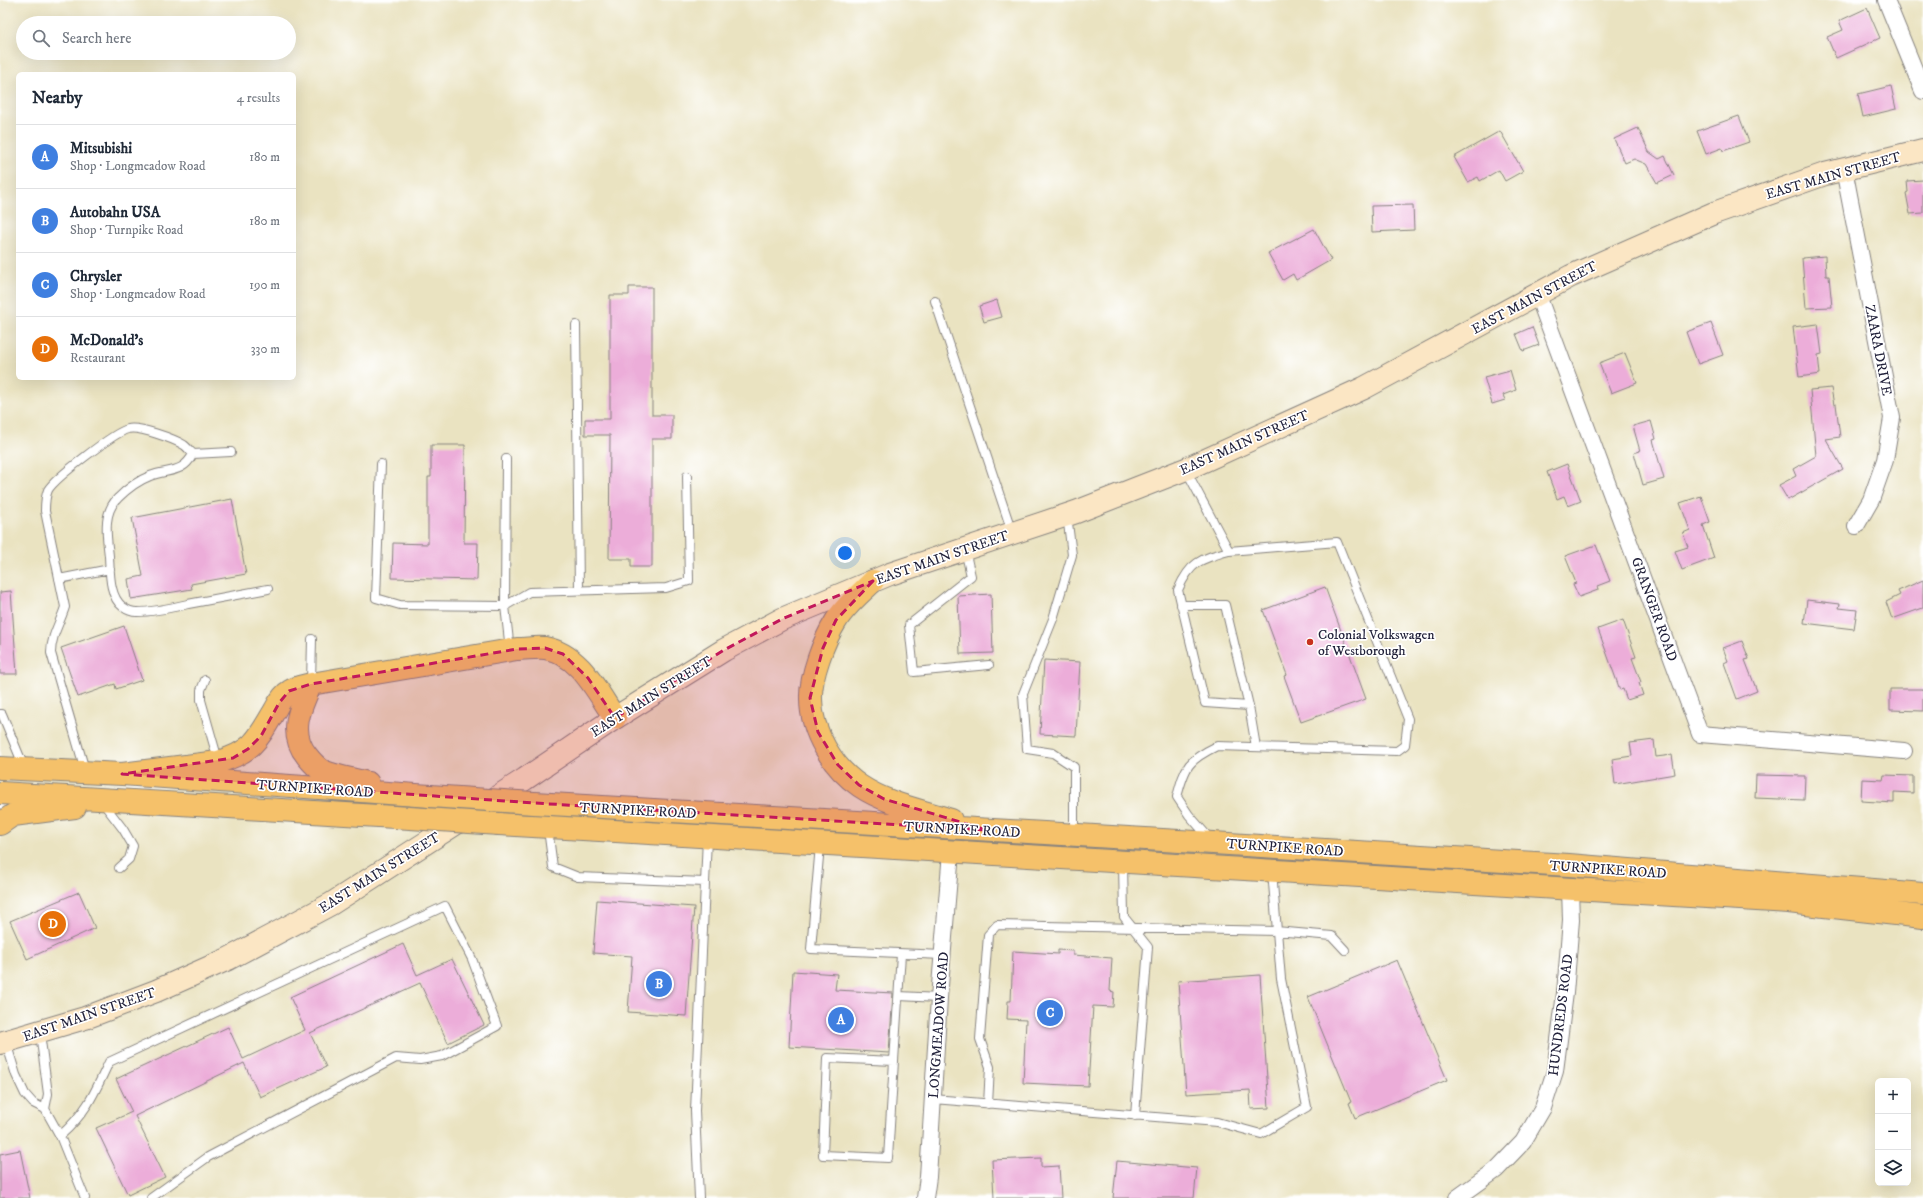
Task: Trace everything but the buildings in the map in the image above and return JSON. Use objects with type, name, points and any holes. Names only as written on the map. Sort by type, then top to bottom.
[{"type":"highway","points":[[873,581],[836,620],[820,656],[810,698],[812,715],[818,732],[838,765],[859,785],[871,792],[884,799],[987,830]]},
{"type":"highway","points":[[122,774],[218,762],[233,758],[248,749],[260,736],[279,703],[290,691],[311,684],[510,650],[545,648],[563,654],[578,666],[588,678],[615,718]]},
{"type":"highway","points":[[311,684],[299,710],[296,728],[299,745],[310,761],[322,770],[408,794]]},
{"type":"highway","name":"TURNPIKE ROAD","points":[[0,768],[122,774],[534,803],[1569,865],[1923,894]]},
{"type":"highway","name":"TURNPIKE ROAD","points":[[0,793],[395,817],[548,828],[1788,902],[1923,917]]},
{"type":"highway","points":[[0,824],[13,815],[74,807],[96,800]]},
{"type":"main road","name":"EAST MAIN STREET","points":[[3,1042],[40,1033],[120,1006],[192,976],[331,904],[519,783],[615,718],[724,650],[782,619],[873,581],[1012,532],[1067,515],[1186,469],[1364,388],[1537,293],[1642,244],[1714,213],[1751,198],[1844,169],[1923,150]]},
{"type":"street","points":[[1886,0],[1923,91]]},
{"type":"street","name":"ZAARA DRIVE","points":[[1844,169],[1892,418],[1885,460],[1871,500],[1856,526]]},
{"type":"street","name":"GRANGER ROAD","points":[[1537,293],[1700,734],[1904,751]]},
{"type":"street","name":"LONGMEADOW ROAD","points":[[925,1198],[928,1178],[950,852]]},
{"type":"street","name":"HUNDREDS ROAD","points":[[1457,1198],[1496,1170],[1507,1159],[1523,1142],[1543,1108],[1555,1071],[1563,1009],[1570,920],[1570,889]]},
{"type":"lane","points":[[935,300],[1012,532]]},
{"type":"lane","points":[[576,325],[579,590]]},
{"type":"lane","points":[[85,773],[51,653],[51,642],[62,619],[65,607],[45,512],[45,500],[48,490],[55,482],[118,433],[129,428],[140,429],[173,440],[184,446],[193,454],[231,452]]},
{"type":"lane","points":[[193,454],[189,462],[181,468],[150,476],[130,487],[116,500],[109,511],[107,524],[110,569],[112,590],[117,601],[122,607],[136,612],[167,608],[268,589]]},
{"type":"lane","points":[[506,460],[505,606],[510,650]]},
{"type":"lane","points":[[381,464],[376,598],[400,606],[505,606],[529,592],[666,588],[689,581],[687,476]]},
{"type":"lane","points":[[1186,469],[1229,551]]},
{"type":"lane","points":[[1067,515],[1072,555],[1053,619],[1023,694],[1027,749],[1053,753],[1074,767],[1074,835]]},
{"type":"lane","points":[[1213,843],[1189,815],[1177,797],[1186,767],[1198,755],[1217,746],[1397,751],[1405,745],[1408,719],[1337,542],[1229,551],[1202,558],[1189,568],[1178,590],[1205,703],[1249,706]]},
{"type":"lane","points":[[964,549],[971,576],[909,625],[914,672],[989,665]]},
{"type":"lane","points":[[59,579],[110,569]]},
{"type":"lane","points":[[1181,605],[1225,605],[1249,706],[1256,747]]},
{"type":"lane","points":[[311,684],[312,639]]},
{"type":"lane","points":[[205,680],[201,690],[201,700],[218,762]]},
{"type":"lane","points":[[0,714],[2,714],[26,770]]},
{"type":"lane","points":[[96,800],[123,829],[133,846],[129,859],[119,868]]},
{"type":"lane","points":[[548,828],[553,867],[578,878],[704,882]]},
{"type":"lane","points":[[699,1198],[695,1111],[707,837]]},
{"type":"lane","points":[[820,844],[812,949],[942,955]]},
{"type":"lane","points":[[1124,862],[1124,917],[1148,947],[1135,1116]]},
{"type":"lane","points":[[933,1099],[1217,1122],[1261,1134],[1307,1107],[1281,979],[1272,871]]},
{"type":"lane","points":[[60,1136],[76,1122],[91,1101],[108,1062],[445,906],[472,959],[497,1026],[442,1056],[420,1060],[396,1058],[208,1158],[151,1198]]},
{"type":"lane","points":[[988,1104],[990,1067],[980,1039],[988,935],[997,925],[1276,931],[1332,936],[1345,950]]},
{"type":"lane","points":[[894,1061],[827,1058],[823,1155],[888,1158],[901,954]]},
{"type":"lane","points":[[899,996],[939,998]]},
{"type":"lane","points":[[40,1033],[48,1094],[45,1109]]},
{"type":"lane","points":[[3,1042],[25,1094],[33,1103],[45,1109],[60,1136],[85,1198]]},
{"type":"highlighted area","points":[[873,581],[836,620],[823,648],[810,698],[818,732],[838,765],[859,785],[884,799],[987,830],[534,803],[122,774],[233,758],[248,749],[261,736],[279,703],[289,691],[311,684],[517,649],[545,648],[563,654],[588,678],[615,718],[724,650],[782,619]]},
{"type":"place","name":"Colonial Volkswagen of Westborough","points":[[1310,642]]},
{"type":"place","name":"McDonald's","points":[[53,924]]},
{"type":"place","name":"Autobahn USA","points":[[659,984]]},
{"type":"place","name":"Chrysler","points":[[1050,1013]]},
{"type":"place","name":"Mitsubishi","points":[[841,1020]]}]
